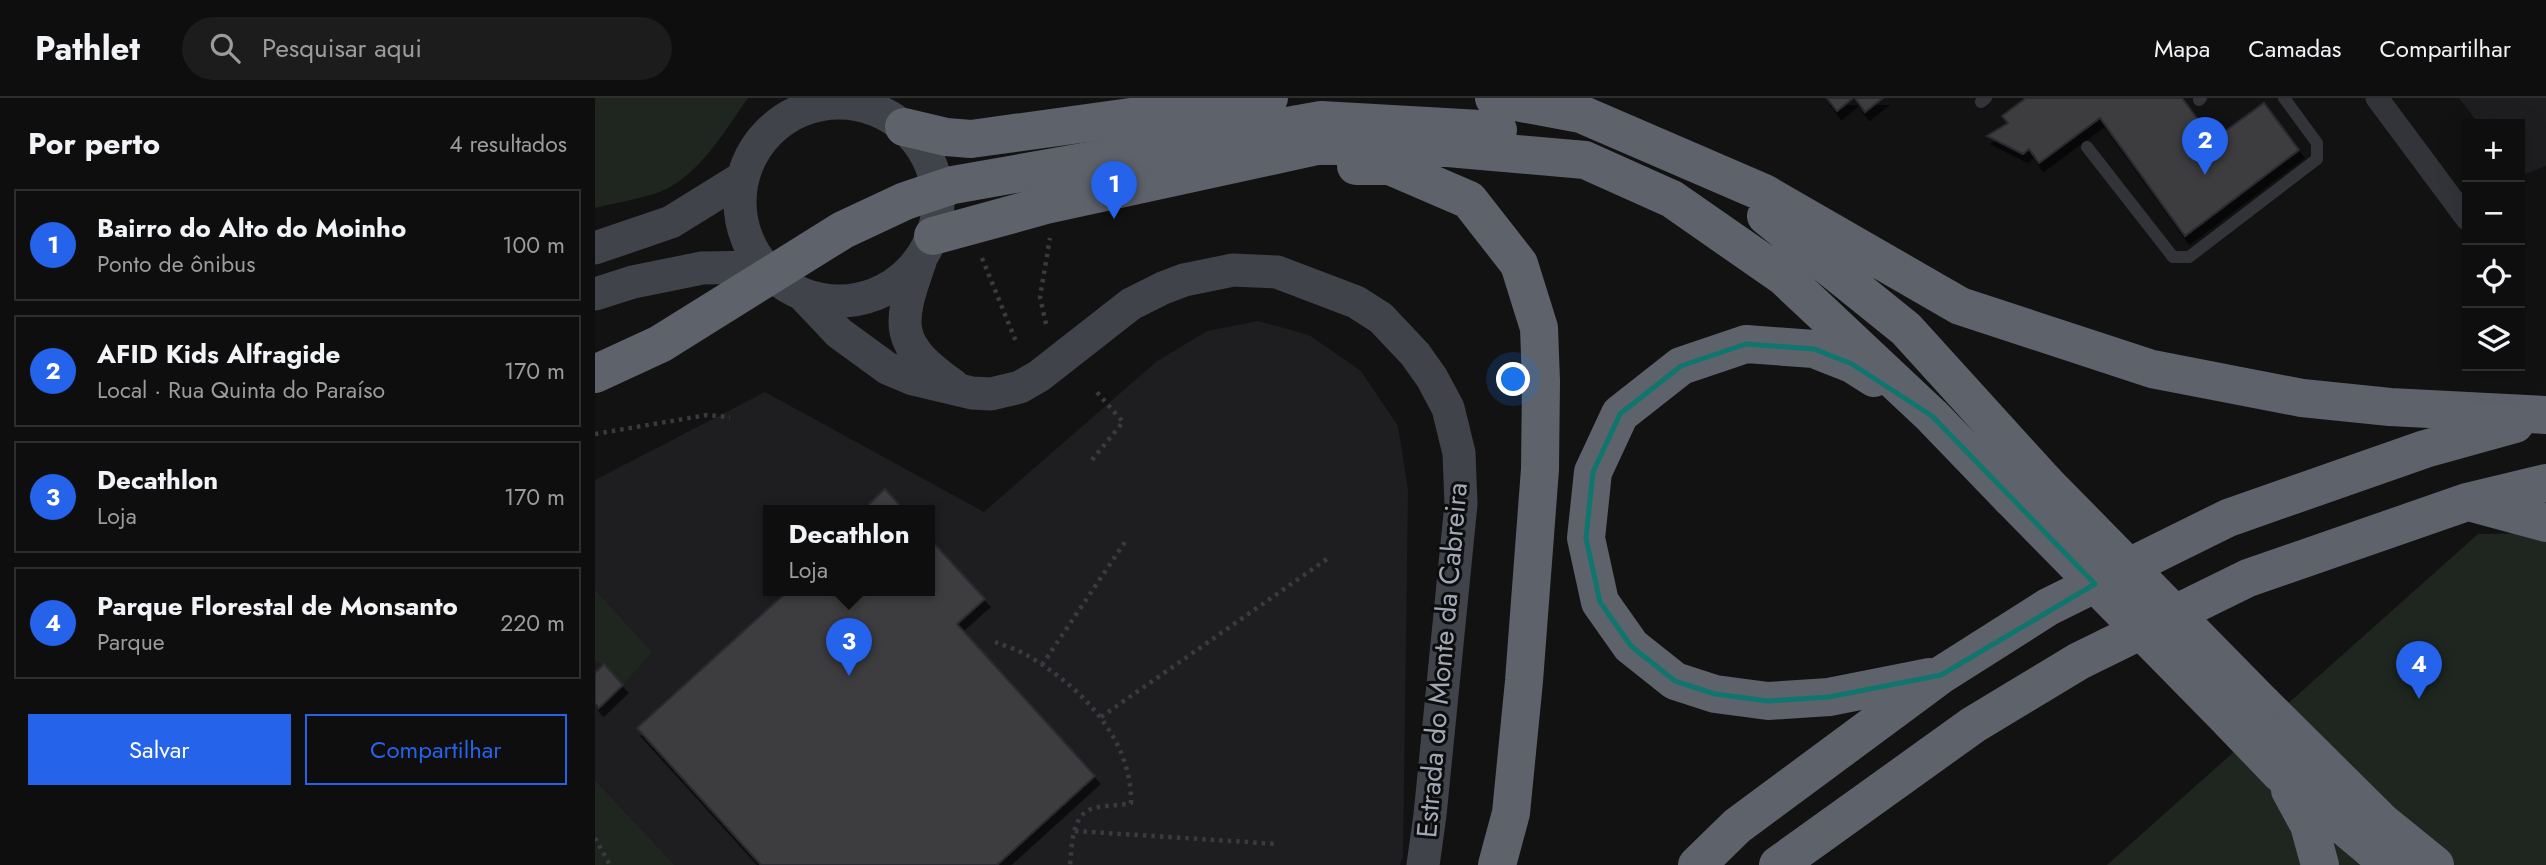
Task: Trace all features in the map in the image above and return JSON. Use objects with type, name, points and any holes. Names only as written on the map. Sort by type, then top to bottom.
[{"type":"highway","points":[[889,113],[946,137],[971,139],[1269,98]]},
{"type":"highway","points":[[1496,114],[1585,160],[1672,199],[1784,277],[1932,416],[2011,498],[2247,713],[2435,865]]},
{"type":"highway","points":[[595,374],[660,344],[843,230],[905,201],[953,185],[1321,120],[1581,114],[1764,192],[1960,306],[2153,369],[2302,398],[2390,407],[2546,415]]},
{"type":"highway","points":[[927,248],[1046,205],[1317,146],[1425,146],[1585,160]]},
{"type":"highway","points":[[1228,166],[1390,166],[1469,200],[1519,264],[1539,328],[1540,469],[1511,813],[1497,865]]},
{"type":"highway","points":[[1707,169],[1906,329],[2045,482],[2247,713],[2309,825],[2320,865]]},
{"type":"highway","points":[[1932,416],[1852,364],[1814,349],[1746,344],[1681,366],[1620,414],[1593,472],[1586,538],[1600,602],[1631,646],[1675,681],[1715,694],[1768,701],[1829,697],[1941,675]]},
{"type":"highway","points":[[1697,865],[1737,826],[1941,675],[2048,607],[2228,518],[2425,449],[2546,415]]},
{"type":"highway","points":[[1778,865],[1973,725],[2079,661],[2249,578],[2467,502],[2546,483]]},
{"type":"highway","points":[[2467,502],[2546,523]]},
{"type":"highway","points":[[2280,773],[2390,865]]},
{"type":"street","points":[[2377,98],[2462,212]]},
{"type":"street","points":[[839,102],[866,105],[889,113],[919,143],[934,172],[939,204],[927,248],[903,279],[881,293],[856,301],[830,302],[804,296],[781,284],[763,267],[747,240],[739,209],[742,178],[752,153],[790,107],[839,102]]},
{"type":"street","points":[[595,248],[671,222],[742,178]]},
{"type":"street","name":"Estrada do Monte da Cabreira","points":[[927,248],[905,303],[905,328],[909,341],[928,366],[958,388]]},
{"type":"street","points":[[595,294],[633,282],[702,268],[763,267]]},
{"type":"street","name":"Estrada do Monte da Cabreira","points":[[804,296],[839,333],[887,368],[913,379],[991,394],[1020,387],[1131,304],[1184,280],[1233,270],[1276,272],[1356,302],[1381,318],[1415,354],[1432,379],[1448,408],[1459,453],[1461,504],[1423,865]]},
{"type":"lane","points":[[2087,147],[2173,257],[2189,257],[2317,159],[2317,143],[2284,98]]},
{"type":"path","points":[[1047,324],[1040,297],[1052,230]]},
{"type":"path","points":[[982,258],[1017,344]]},
{"type":"path","points":[[1092,460],[1123,422],[1095,390]]},
{"type":"path","points":[[595,434],[707,415],[730,417]]},
{"type":"path","points":[[1042,665],[1125,542]]},
{"type":"path","points":[[1101,717],[1327,559]]},
{"type":"path","points":[[995,642],[1029,656],[1079,693],[1101,717],[1114,737],[1131,787],[1131,803],[1090,809],[1079,818],[1070,865]]},
{"type":"path","points":[[1075,831],[1278,844]]},
{"type":"path","points":[[595,838],[610,865]]},
{"type":"highlighted area","points":[[1746,344],[1814,349],[1852,364],[1932,416],[2095,584],[1941,675],[1829,697],[1768,701],[1715,694],[1675,681],[1631,646],[1600,602],[1586,538],[1593,472],[1620,414],[1681,366]]},
{"type":"shaded area","points":[[595,98],[748,98],[708,154],[683,178],[654,194],[595,208]]},
{"type":"shaded area","points":[[2459,98],[2546,98],[2546,166],[2525,174],[2525,119],[2475,119]]},
{"type":"shaded area","points":[[1258,321],[1309,335],[1361,371],[1398,426],[1408,490],[1403,856],[1400,865],[675,865],[595,780],[595,661],[604,664],[652,652],[595,589],[595,480],[765,392],[984,512],[1156,362],[1207,331]]},
{"type":"shaded area","points":[[2546,533],[2546,865],[2107,865],[2478,534]]},
{"type":"shaded area","points":[[595,589],[652,652],[623,685],[604,665],[595,661]]},
{"type":"shaded area","points":[[595,780],[675,865],[595,865]]},
{"type":"building","points":[[1827,98],[1852,98],[1852,99],[1837,111]]},
{"type":"building","points":[[1855,98],[1883,98],[1865,112]]},
{"type":"building","points":[[2026,98],[2182,98],[2213,140],[2264,103],[2299,150],[2185,236],[2100,118],[2039,163],[2029,149],[2023,154],[1987,136],[2008,123],[2002,116]]},
{"type":"building","points":[[885,489],[899,505],[868,505]]},
{"type":"building","points":[[935,545],[985,599],[957,624],[1095,776],[997,865],[761,865],[637,728],[782,596],[935,596]]},
{"type":"building","points":[[604,664],[623,685],[599,708],[595,703],[595,673]]},
{"type":"place","name":"AFID Kids Alfragide","points":[[2205,175]]},
{"type":"place","name":"Bairro do Alto do Moinho","points":[[1114,219]]},
{"type":"place","name":"Decathlon","points":[[849,676]]},
{"type":"place","name":"Parque Florestal de Monsanto","points":[[2419,699]]}]
